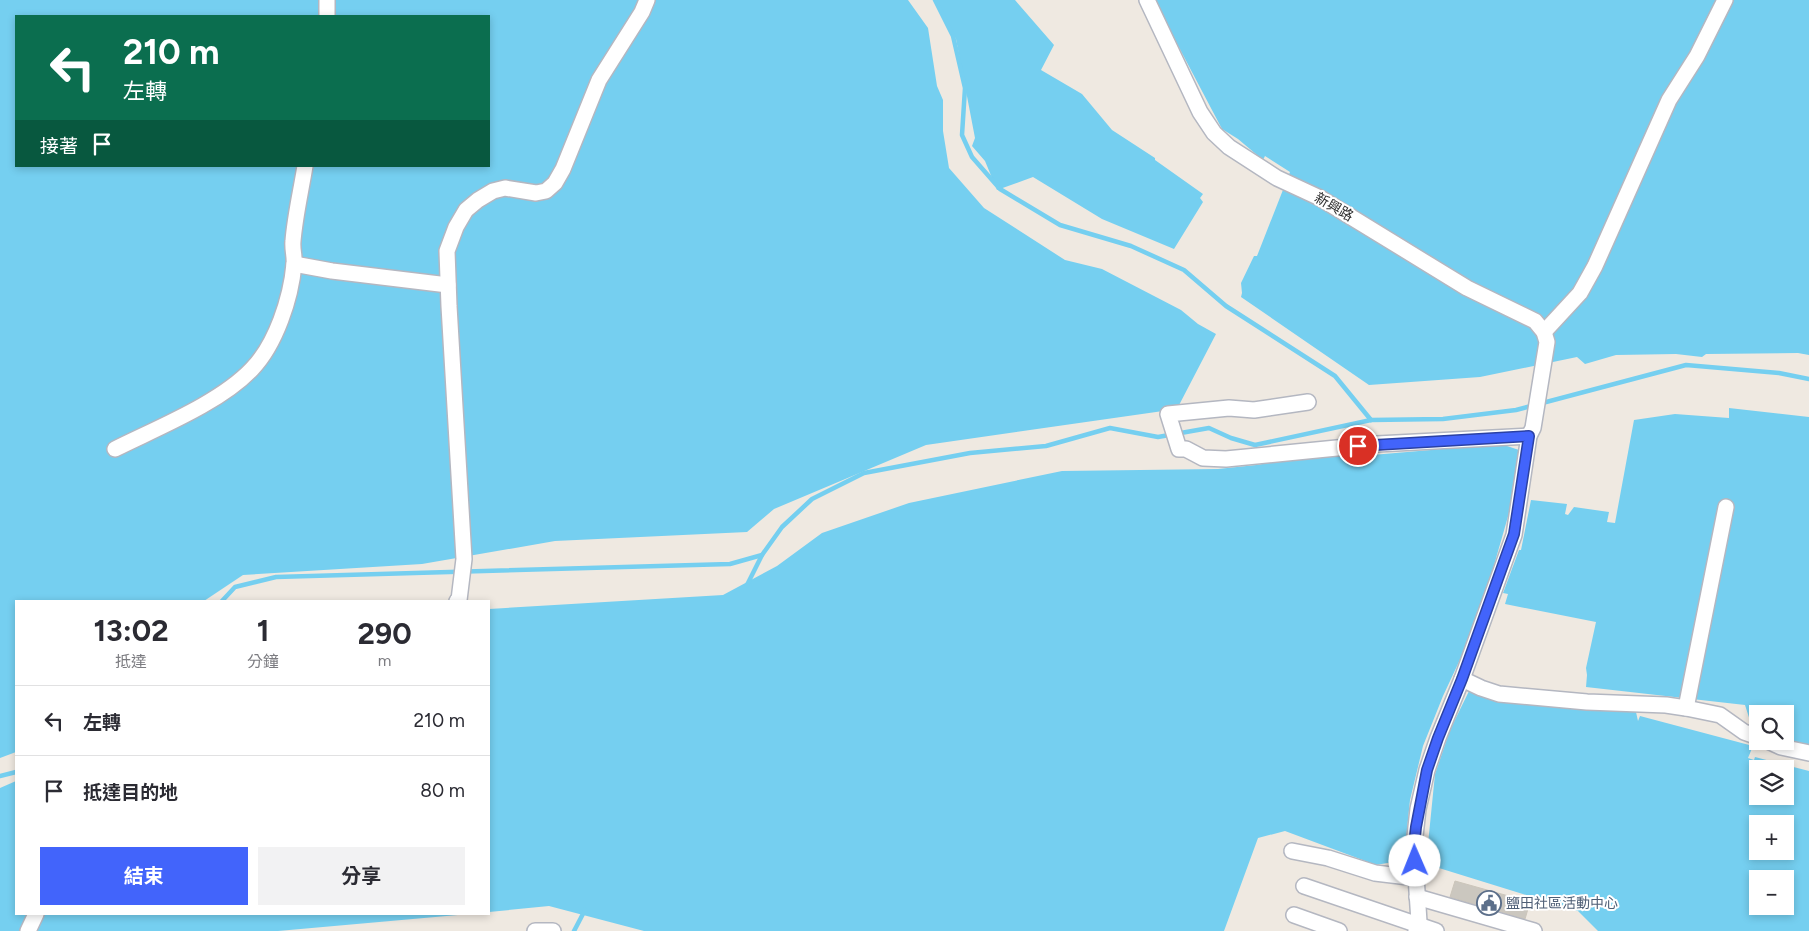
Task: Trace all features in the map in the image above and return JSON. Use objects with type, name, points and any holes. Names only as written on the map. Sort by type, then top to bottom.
[{"type":"street","points":[[327,0],[327,15]]},
{"type":"street","points":[[459,594],[464,559],[447,251],[456,226],[466,210],[478,200],[505,188],[536,193],[546,191],[555,183],[563,169],[599,80],[642,12],[647,0]]},
{"type":"street","name":"新興路","points":[[1147,0],[1200,112],[1214,133],[1229,147],[1276,178],[1320,198],[1467,288],[1534,321],[1544,332]]},
{"type":"street","points":[[1417,928],[1417,878],[1414,845],[1418,810],[1427,770],[1438,738],[1462,679],[1514,534],[1542,376],[1547,342],[1544,332],[1580,293],[1595,266],[1669,100],[1697,56],[1726,0]]},
{"type":"street","points":[[115,449],[200,407],[252,369],[267,350],[285,308],[294,264],[293,243],[304,167]]},
{"type":"street","points":[[294,264],[332,271],[448,285]]},
{"type":"street","points":[[1308,402],[1254,410],[1229,408],[1168,414],[1179,449],[1186,449],[1203,458],[1226,459],[1377,444],[1531,432]]},
{"type":"street","points":[[1686,708],[1726,507]]},
{"type":"street","points":[[1462,679],[1499,694],[1587,702],[1666,704],[1720,714],[1749,734]]},
{"type":"street","points":[[1794,750],[1809,753]]},
{"type":"street","points":[[1292,851],[1328,858],[1375,873],[1417,878]]},
{"type":"street","points":[[1304,886],[1417,928],[1436,931]]},
{"type":"street","points":[[1417,897],[1534,931]]},
{"type":"street","points":[[28,931],[36,915]]},
{"type":"street","points":[[1294,915],[1339,931]]},
{"type":"street","points":[[535,931],[553,931]]},
{"type":"water","points":[[0,0],[908,0],[928,28],[937,86],[943,100],[943,131],[949,168],[984,208],[1065,260],[1102,269],[1181,310],[1198,324],[1216,334],[1177,409],[926,445],[774,509],[747,532],[555,541],[422,564],[243,575],[206,600],[15,600],[15,752],[0,758]]},
{"type":"water","points":[[935,0],[1015,0],[1054,45],[1041,70],[1082,94],[1112,130],[1155,158],[1155,160],[1203,194],[1200,198],[1203,202],[1174,249],[1102,219],[1033,177],[997,190],[985,161],[972,146],[975,138],[956,39]]},
{"type":"water","points":[[1154,0],[1809,0],[1809,355],[1798,353],[1706,354],[1702,357],[1676,354],[1616,355],[1585,364],[1577,357],[1480,377],[1369,385],[1241,297],[1241,283],[1254,256],[1257,256],[1290,172],[1265,156],[1263,160],[1238,139],[1222,129]]},
{"type":"water","points":[[1729,408],[1809,417],[1809,745],[1794,742],[1794,705],[1749,705],[1749,717],[1745,705],[1586,687],[1586,668],[1596,622],[1505,604],[1508,594],[1503,593],[1519,550],[1521,550],[1531,500],[1567,504],[1565,514],[1568,515],[1574,507],[1609,512],[1607,522],[1615,523],[1634,420],[1675,414],[1729,418]]},
{"type":"water","points":[[1501,444],[1519,450],[1509,513],[1478,621],[1443,696],[1423,746],[1410,800],[1404,860],[1376,865],[1285,831],[1258,838],[1224,931],[644,931],[549,906],[490,912],[490,609],[723,595],[777,566],[822,533],[909,503],[1062,471],[1218,469],[1363,448],[1372,455]]},
{"type":"water","points":[[1470,689],[1639,697],[1634,712],[1636,712],[1638,721],[1640,716],[1749,745],[1749,750],[1751,750],[1748,758],[1754,760],[1749,760],[1749,805],[1794,805],[1794,767],[1809,771],[1809,931],[1598,931],[1578,911],[1426,864],[1435,774],[1450,730]]},
{"type":"water","points":[[1755,757],[1767,760],[1754,760]]},
{"type":"water","points":[[15,781],[15,915],[458,915],[278,931],[0,931],[0,788]]},
{"type":"building","name":"鹽田社區活動中心","points":[[1455,881],[1530,902],[1525,919],[1450,897]]},
{"type":"waterway","points":[[935,0],[953,36],[965,88],[962,135],[972,157],[1000,189],[1060,225],[1131,246],[1184,270],[1226,306],[1335,376],[1371,420]]},
{"type":"waterway","points":[[223,600],[235,587],[276,577],[730,564],[762,555],[782,527],[812,499],[864,473],[970,453],[1046,446],[1110,428],[1158,437],[1209,428],[1231,438],[1255,445],[1371,420],[1443,419],[1516,410],[1686,365],[1779,373],[1809,379]]},
{"type":"waterway","points":[[747,585],[762,555]]},
{"type":"waterway","points":[[0,776],[15,772]]},
{"type":"waterway","points":[[574,931],[585,910]]},
{"type":"place","name":"鹽田社區活動中心","points":[[1489,903]]},
{"type":"route","points":[[1358,446],[1529,436],[1514,534],[1427,770],[1418,810],[1414,845],[1415,861]]}]
